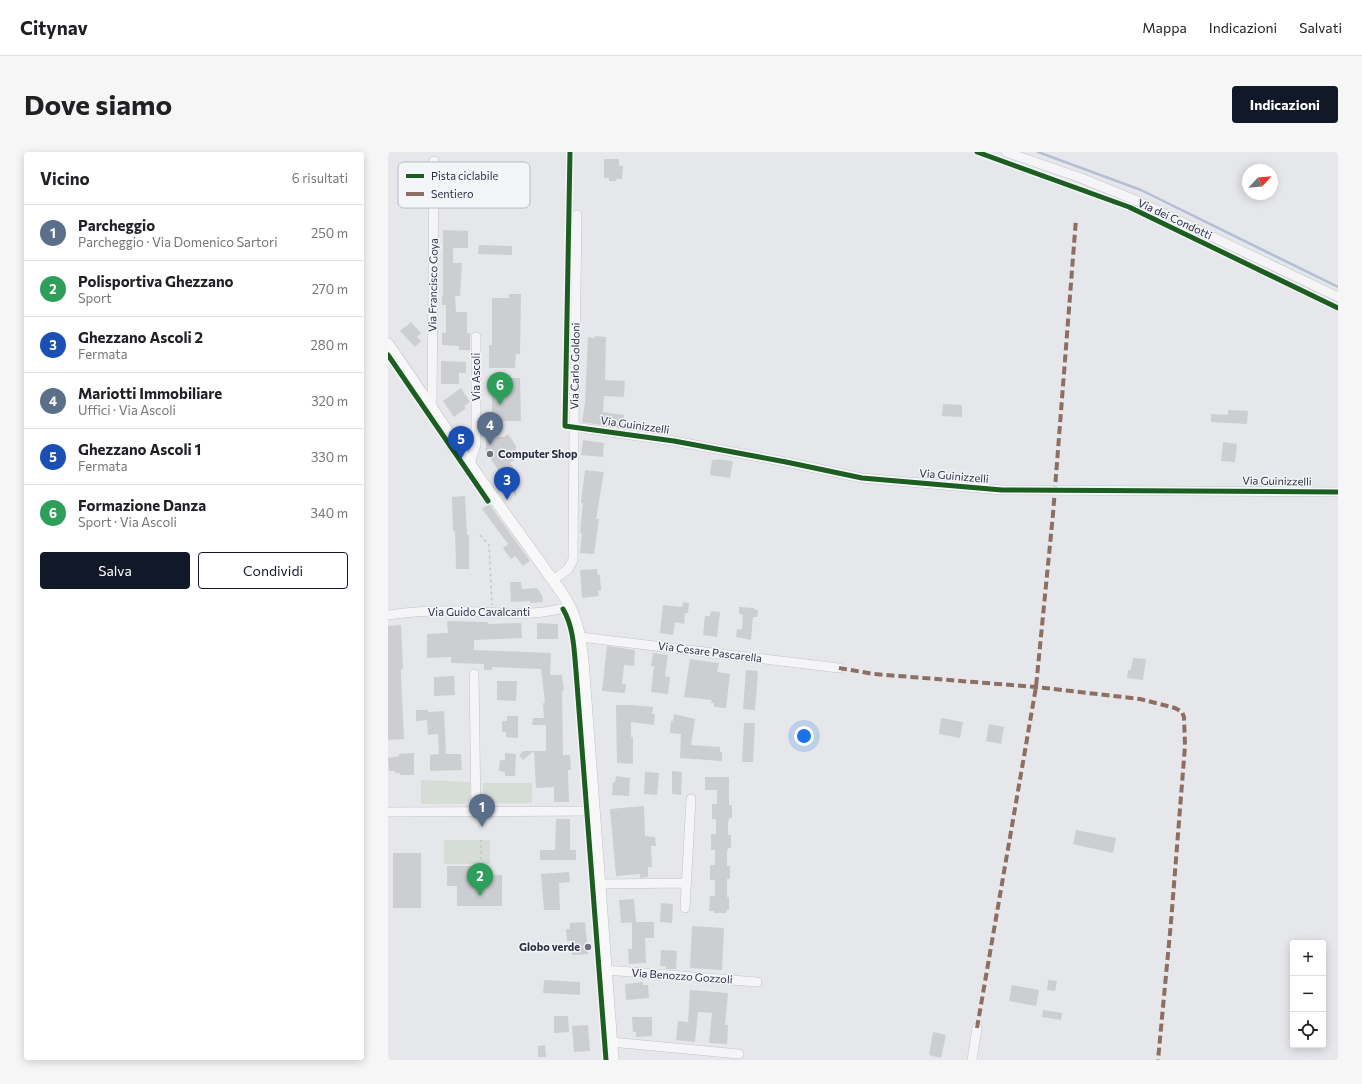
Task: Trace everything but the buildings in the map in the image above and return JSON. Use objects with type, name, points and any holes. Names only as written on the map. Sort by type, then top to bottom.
[{"type":"main road","points":[[388,344],[470,464],[553,580],[570,606],[577,622],[580,637],[613,1060]]},
{"type":"street","name":"Via dei Condotti","points":[[1006,152],[1081,178],[1140,202],[1338,297]]},
{"type":"street","name":"Via Francisco Goya","points":[[432,409],[434,208]]},
{"type":"street","name":"Via Carlo Goldoni","points":[[553,580],[568,569],[573,560],[577,215]]},
{"type":"street","name":"Via Ascoli","points":[[470,464],[476,445],[476,337]]},
{"type":"street","name":"Via Guinizzelli","points":[[574,427],[681,442],[862,478],[1002,490],[1338,492]]},
{"type":"street","name":"Via Guido Cavalcanti","points":[[388,615],[438,611],[493,613],[549,612],[570,606]]},
{"type":"street","name":"Via Cesare Pascarella","points":[[580,637],[839,668]]},
{"type":"street","points":[[474,674],[476,811]]},
{"type":"street","points":[[685,908],[691,799]]},
{"type":"street","points":[[388,812],[594,811]]},
{"type":"street","points":[[600,884],[686,883]]},
{"type":"street","name":"Via Benozzo Gozzoli","points":[[606,970],[757,982]]},
{"type":"street","points":[[972,1060],[977,1028]]},
{"type":"street","points":[[611,1042],[739,1054]]},
{"type":"path","points":[[480,535],[489,545],[493,613]]},
{"type":"path","points":[[481,840],[481,866]]},
{"type":"shaded area","points":[[421,780],[470,782],[470,800],[464,804],[421,804]]},
{"type":"shaded area","points":[[483,783],[532,783],[532,803],[487,802],[483,796]]},
{"type":"shaded area","points":[[444,840],[490,840],[490,864],[444,864]]},
{"type":"waterway","points":[[1038,152],[1141,190],[1338,287]]},
{"type":"marked path","points":[[977,1028],[1036,687],[1053,514],[1076,219]]},
{"type":"marked path","points":[[839,668],[874,674],[1036,687],[1140,699],[1175,708],[1182,712],[1184,717],[1185,746],[1158,1060]]},
{"type":"cycle path","points":[[570,152],[565,426],[674,441],[862,478],[1002,490],[1338,492]]},
{"type":"cycle path","points":[[977,152],[1129,207],[1338,308]]},
{"type":"cycle path","points":[[388,355],[488,501]]},
{"type":"cycle path","points":[[563,609],[567,616],[571,631],[575,655],[606,1060]]},
{"type":"place","name":"Formazione Danza","points":[[500,405]]},
{"type":"place","name":"Mariotti Immobiliare","points":[[490,445]]},
{"type":"place","name":"Computer Shop","points":[[490,454]]},
{"type":"place","name":"Ghezzano Ascoli 1","points":[[461,459]]},
{"type":"place","name":"Ghezzano Ascoli 2","points":[[507,500]]},
{"type":"place","name":"Parcheggio","points":[[482,827]]},
{"type":"place","name":"Polisportiva Ghezzano","points":[[480,896]]},
{"type":"place","name":"Globo verde","points":[[588,947]]}]
